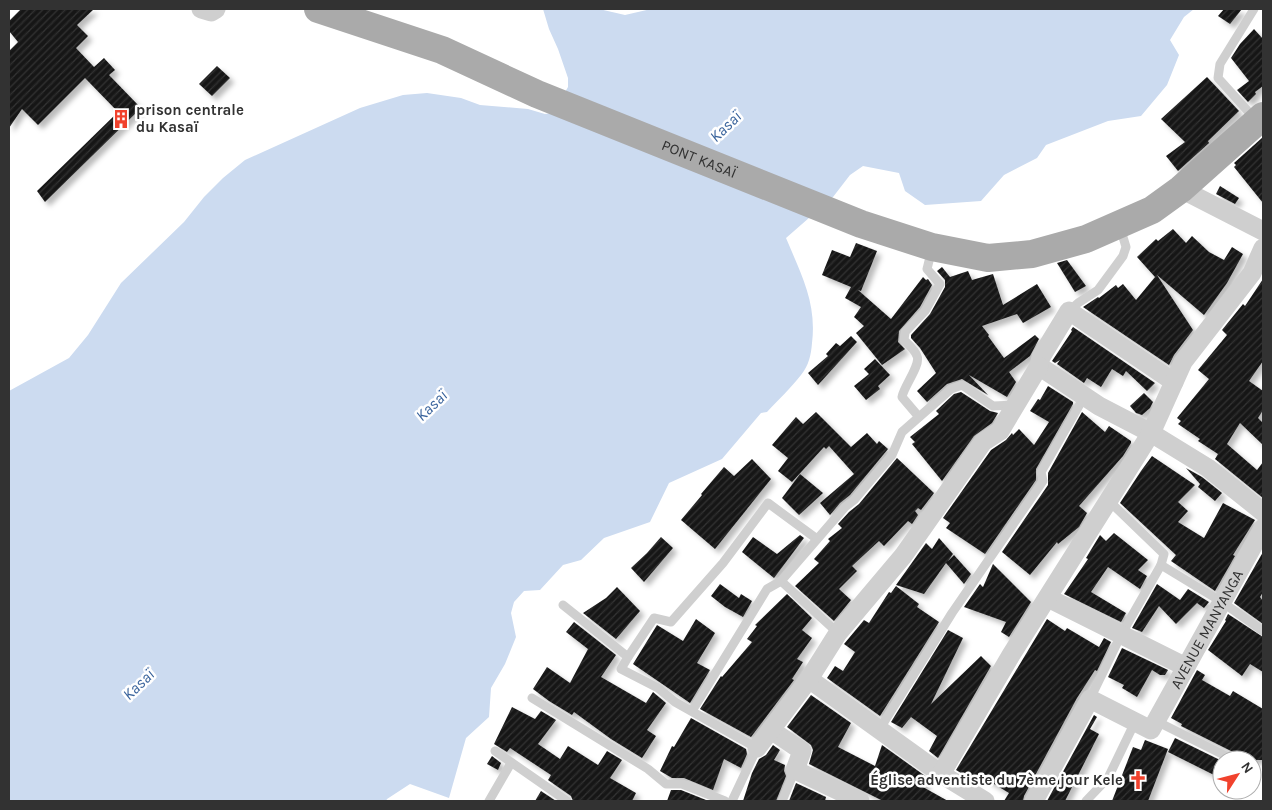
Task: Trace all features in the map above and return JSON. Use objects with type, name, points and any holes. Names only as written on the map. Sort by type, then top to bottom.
[{"type":"main road","name":"PONT KASAÏ","points":[[318,9],[442,50],[537,94],[861,224],[932,247],[988,258],[1032,254],[1086,239],[1152,210],[1181,189],[1260,118]]},
{"type":"street","points":[[201,9],[211,12],[216,9]]},
{"type":"street","points":[[1181,189],[1263,231]]},
{"type":"street","points":[[941,774],[1011,656],[1151,432],[1183,362],[1252,273],[1263,248]]},
{"type":"street","points":[[757,748],[809,680],[838,633],[903,556],[983,442],[1000,431],[1040,366],[1041,357],[1069,311],[1174,382]]},
{"type":"street","points":[[1040,366],[1098,406],[1151,432],[1208,468],[1263,512]]},
{"type":"street","name":"AVENUE MANYANGA","points":[[1147,724],[1186,667],[1263,528]]},
{"type":"street","points":[[1048,598],[1186,667]]},
{"type":"street","points":[[809,680],[941,774],[985,801]]},
{"type":"street","points":[[1034,801],[1090,699],[1147,724]]},
{"type":"street","points":[[771,730],[802,751],[795,770],[860,801]]},
{"type":"lane","points":[[1254,9],[1220,64],[1218,78],[1260,118]]},
{"type":"lane","points":[[1069,311],[1078,302],[1098,290],[1123,256],[1126,247],[1119,224]]},
{"type":"lane","points":[[919,417],[902,397],[903,391],[917,364],[917,356],[904,340],[905,332],[925,311],[940,284],[927,269],[932,247]]},
{"type":"lane","points":[[692,711],[767,589],[781,581],[845,507],[854,500],[892,455],[902,432],[951,389],[962,385],[994,406],[1016,405]]},
{"type":"lane","points":[[879,730],[952,613],[1043,482],[1040,472],[1084,397]]},
{"type":"lane","points":[[1090,699],[1164,554],[1108,500]]},
{"type":"lane","points":[[732,801],[757,748],[674,702],[658,688],[620,670],[654,618],[671,622],[723,563],[768,502],[817,539]]},
{"type":"lane","points":[[1160,565],[1222,602],[1263,632]]},
{"type":"lane","points":[[781,581],[838,633]]},
{"type":"lane","points":[[563,605],[628,657]]},
{"type":"lane","points":[[532,698],[648,769],[666,784],[682,784],[725,801]]},
{"type":"lane","points":[[1086,801],[1108,778],[1147,724],[1212,751]]},
{"type":"lane","points":[[495,751],[567,801]]},
{"type":"lane","points":[[489,801],[511,763]]},
{"type":"lane","points":[[782,801],[795,770]]},
{"type":"water","name":"Kasaï","points":[[543,9],[599,9],[625,15],[651,9],[1194,9],[1184,17],[1170,40],[1179,55],[1167,85],[1141,116],[1108,121],[1046,145],[1037,158],[1004,175],[981,201],[925,205],[905,191],[899,173],[863,166],[850,175],[833,197],[786,238],[802,276],[812,315],[811,352],[804,371],[767,412],[761,413],[722,459],[669,483],[650,522],[604,538],[581,560],[563,565],[540,590],[524,591],[514,602],[511,613],[516,637],[505,664],[491,688],[489,717],[466,738],[449,798],[410,784],[386,801],[9,801],[9,391],[69,358],[88,335],[121,283],[184,222],[204,197],[223,178],[245,160],[360,108],[403,95],[427,93],[461,98],[480,105],[528,109],[545,114],[553,113],[568,87],[568,78]]},
{"type":"building","points":[[21,9],[94,9],[77,25],[88,36],[76,48],[94,67],[104,58],[115,70],[109,75],[141,108],[45,202],[37,191],[118,112],[85,78],[38,125],[22,109],[9,128],[9,51],[18,42],[9,31],[9,21]]},
{"type":"building","points":[[1224,9],[1242,9],[1230,24],[1218,16]]},
{"type":"building","points":[[1254,29],[1263,39],[1263,86],[1255,92],[1256,94],[1248,102],[1237,90],[1249,81],[1231,58],[1240,44]]},
{"type":"building","points":[[217,66],[230,78],[212,96],[199,84]]},
{"type":"building","points":[[1207,77],[1239,111],[1208,141],[1209,143],[1178,171],[1166,156],[1185,142],[1161,119]]},
{"type":"building","points":[[1263,137],[1263,203],[1234,167],[1236,165],[1234,163]]},
{"type":"building","points":[[1220,186],[1239,198],[1235,204],[1216,194]]},
{"type":"building","points":[[1173,229],[1186,243],[1192,236],[1209,252],[1224,260],[1232,247],[1243,254],[1227,283],[1204,315],[1157,275],[1193,330],[1174,355],[1169,365],[1083,307],[1116,285],[1118,288],[1123,284],[1136,300],[1155,277],[1137,257],[1156,239],[1158,241]]},
{"type":"building","points":[[856,243],[877,251],[861,291],[858,290],[891,319],[923,277],[926,280],[928,279],[932,285],[920,307],[899,331],[898,342],[905,349],[882,365],[856,333],[864,326],[854,317],[861,307],[845,298],[851,287],[822,275],[832,250],[850,257]]},
{"type":"building","points":[[1067,260],[1086,286],[1075,292],[1057,263]]},
{"type":"building","points":[[942,267],[950,277],[968,271],[972,280],[993,274],[1003,305],[1037,284],[1051,307],[1023,323],[1017,314],[982,326],[1004,358],[1035,335],[1039,339],[1030,356],[1009,372],[1016,382],[1007,397],[969,375],[988,395],[962,379],[947,384],[927,402],[917,391],[936,373],[920,348],[911,338],[911,335],[930,314],[945,287],[945,280],[937,271]]},
{"type":"building","points":[[1263,279],[1263,361],[1249,381],[1263,391],[1263,410],[1258,418],[1263,423],[1263,445],[1240,423],[1227,444],[1257,470],[1263,462],[1263,498],[1215,459],[1218,454],[1198,441],[1200,439],[1178,424],[1181,421],[1177,418],[1209,379],[1198,370],[1227,335],[1222,330],[1243,304],[1245,306]]},
{"type":"building","points":[[1073,327],[1155,383],[1147,391],[1126,371],[1123,376],[1112,369],[1101,387],[1087,378],[1084,383],[1057,364],[1060,360],[1055,363],[1052,361]]},
{"type":"building","points":[[851,336],[857,342],[818,385],[808,373],[828,356],[826,354],[836,343],[840,346]]},
{"type":"building","points":[[875,359],[890,375],[878,386],[880,389],[866,400],[854,386],[869,374],[864,369]]},
{"type":"building","points":[[1048,386],[1073,402],[1073,404],[1036,469],[1036,480],[985,554],[946,528],[950,523],[943,518],[991,450],[1006,440],[1012,433],[1013,435],[1019,429],[1034,445],[1049,422],[1030,411],[1038,399],[1040,400]]},
{"type":"building","points":[[961,392],[990,411],[998,413],[992,423],[974,436],[942,481],[912,444],[915,442],[910,437],[939,414],[936,411],[954,394]]},
{"type":"building","points":[[1144,393],[1153,402],[1150,408],[1142,415],[1136,413],[1130,406]]},
{"type":"building","points":[[816,412],[851,447],[867,433],[877,444],[879,441],[888,449],[850,495],[830,515],[820,503],[854,474],[829,446],[826,449],[824,447],[792,482],[778,471],[788,458],[772,445],[796,417],[803,424]]},
{"type":"building","points":[[1082,412],[1105,432],[1109,426],[1131,441],[1131,443],[1123,456],[1079,506],[1087,513],[1079,527],[1058,544],[1057,542],[1030,575],[1002,552],[1048,485],[1048,473]]},
{"type":"building","points":[[1152,456],[1195,485],[1178,502],[1188,511],[1178,522],[1204,538],[1223,503],[1255,520],[1233,555],[1235,556],[1215,591],[1171,561],[1176,555],[1120,503]]},
{"type":"building","points":[[897,458],[934,493],[921,510],[918,508],[915,511],[918,515],[912,524],[908,521],[884,546],[879,541],[852,566],[857,571],[839,589],[851,600],[834,621],[795,586],[819,563],[814,559],[830,541],[828,539],[842,528],[838,524],[859,504]]},
{"type":"building","points":[[752,459],[771,479],[715,549],[681,520],[724,467],[734,476]]},
{"type":"building","points":[[1186,468],[1202,477],[1222,493],[1215,501],[1198,487],[1200,484]]},
{"type":"building","points":[[800,474],[823,493],[799,515],[782,498]]},
{"type":"building","points":[[1114,533],[1148,560],[1138,570],[1147,576],[1140,589],[1108,567],[1091,592],[1126,613],[1121,622],[1064,594],[1088,559],[1086,558],[1100,535],[1106,541]]},
{"type":"building","points":[[800,535],[804,538],[774,578],[742,552],[753,537],[777,554]]},
{"type":"building","points":[[661,537],[673,548],[644,582],[631,568]]},
{"type":"building","points":[[939,538],[953,554],[948,561],[954,555],[971,574],[964,584],[946,563],[924,594],[896,585],[926,543],[932,549]]},
{"type":"building","points":[[1263,552],[1263,592],[1260,597],[1263,601],[1263,624],[1234,603]]},
{"type":"building","points":[[993,564],[1031,602],[1009,637],[1001,632],[1006,622],[964,607],[980,584],[983,587]]},
{"type":"building","points":[[720,584],[739,598],[741,594],[752,601],[743,617],[725,607],[711,596]]},
{"type":"building","points":[[1157,584],[1180,600],[1188,589],[1209,602],[1204,608],[1197,603],[1176,624],[1159,606],[1142,632],[1132,628]]},
{"type":"building","points":[[896,586],[919,604],[917,607],[939,622],[880,716],[827,678],[835,666],[843,671],[855,652],[844,644],[864,620],[869,623],[889,592],[891,593]]},
{"type":"building","points":[[617,587],[640,611],[616,639],[583,613],[606,598]]},
{"type":"building","points":[[787,594],[812,618],[802,630],[812,638],[797,659],[803,662],[792,679],[794,680],[751,737],[700,709],[721,676],[752,642],[747,639],[757,626],[755,625]]},
{"type":"building","points":[[1228,614],[1263,637],[1263,672],[1250,664],[1242,676],[1208,650],[1226,621]]},
{"type":"building","points":[[696,619],[715,633],[697,663],[710,670],[690,703],[633,664],[657,625],[683,641]]},
{"type":"building","points":[[1047,619],[1065,631],[1067,628],[1099,647],[1104,638],[1111,642],[1097,671],[1095,670],[1077,698],[1023,801],[1004,801],[1009,793],[979,775],[976,782],[956,770]]},
{"type":"building","points":[[574,622],[616,655],[601,677],[646,703],[653,692],[666,703],[647,730],[656,736],[642,758],[611,739],[574,712],[572,715],[533,689],[547,667],[570,683],[588,649],[566,632]]},
{"type":"building","points":[[948,630],[963,638],[931,704],[981,656],[991,666],[938,758],[929,751],[937,736],[911,717],[902,728],[891,722]]},
{"type":"building","points":[[1122,648],[1168,670],[1165,675],[1160,675],[1152,670],[1137,697],[1122,688],[1124,685],[1108,677]]},
{"type":"building","points":[[1197,670],[1205,675],[1202,680],[1230,696],[1233,691],[1263,709],[1263,760],[1262,750],[1229,750],[1181,726],[1182,724],[1171,718]]},
{"type":"building","points":[[811,695],[851,723],[838,747],[875,766],[882,745],[928,778],[923,787],[948,801],[883,801],[809,764],[813,750],[811,745],[787,727]]},
{"type":"building","points":[[512,707],[535,719],[541,711],[556,720],[538,744],[560,759],[568,746],[598,765],[607,751],[622,760],[610,778],[636,793],[632,801],[573,801],[571,796],[548,780],[551,775],[510,748],[507,752],[494,744]]},
{"type":"building","points":[[1094,715],[1097,717],[1090,729],[1099,734],[1065,801],[1047,801]]},
{"type":"building","points":[[691,718],[746,749],[747,754],[741,768],[724,759],[713,790],[684,778],[672,778],[660,771],[672,746],[674,747]]},
{"type":"building","points":[[1175,738],[1212,756],[1212,774],[1168,752]]},
{"type":"building","name":"Église adventiste du 7ème jour Kele","points":[[1145,740],[1168,749],[1148,801],[1112,801],[1133,747],[1141,750]]},
{"type":"building","points":[[773,745],[780,750],[774,760],[785,765],[784,771],[786,776],[776,801],[743,801],[752,773],[759,759],[766,755]]},
{"type":"building","points":[[492,756],[501,763],[498,770],[487,764]]},
{"type":"building","points":[[796,783],[826,797],[825,801],[789,801]]},
{"type":"building","points":[[671,790],[681,790],[706,800],[667,801]]},
{"type":"building","points":[[541,791],[556,801],[535,801]]},
{"type":"place","name":"prison centrale du Kasaï","points":[[121,119]]},
{"type":"place","name":"Église adventiste du 7ème jour Kele","points":[[1138,780]]}]
